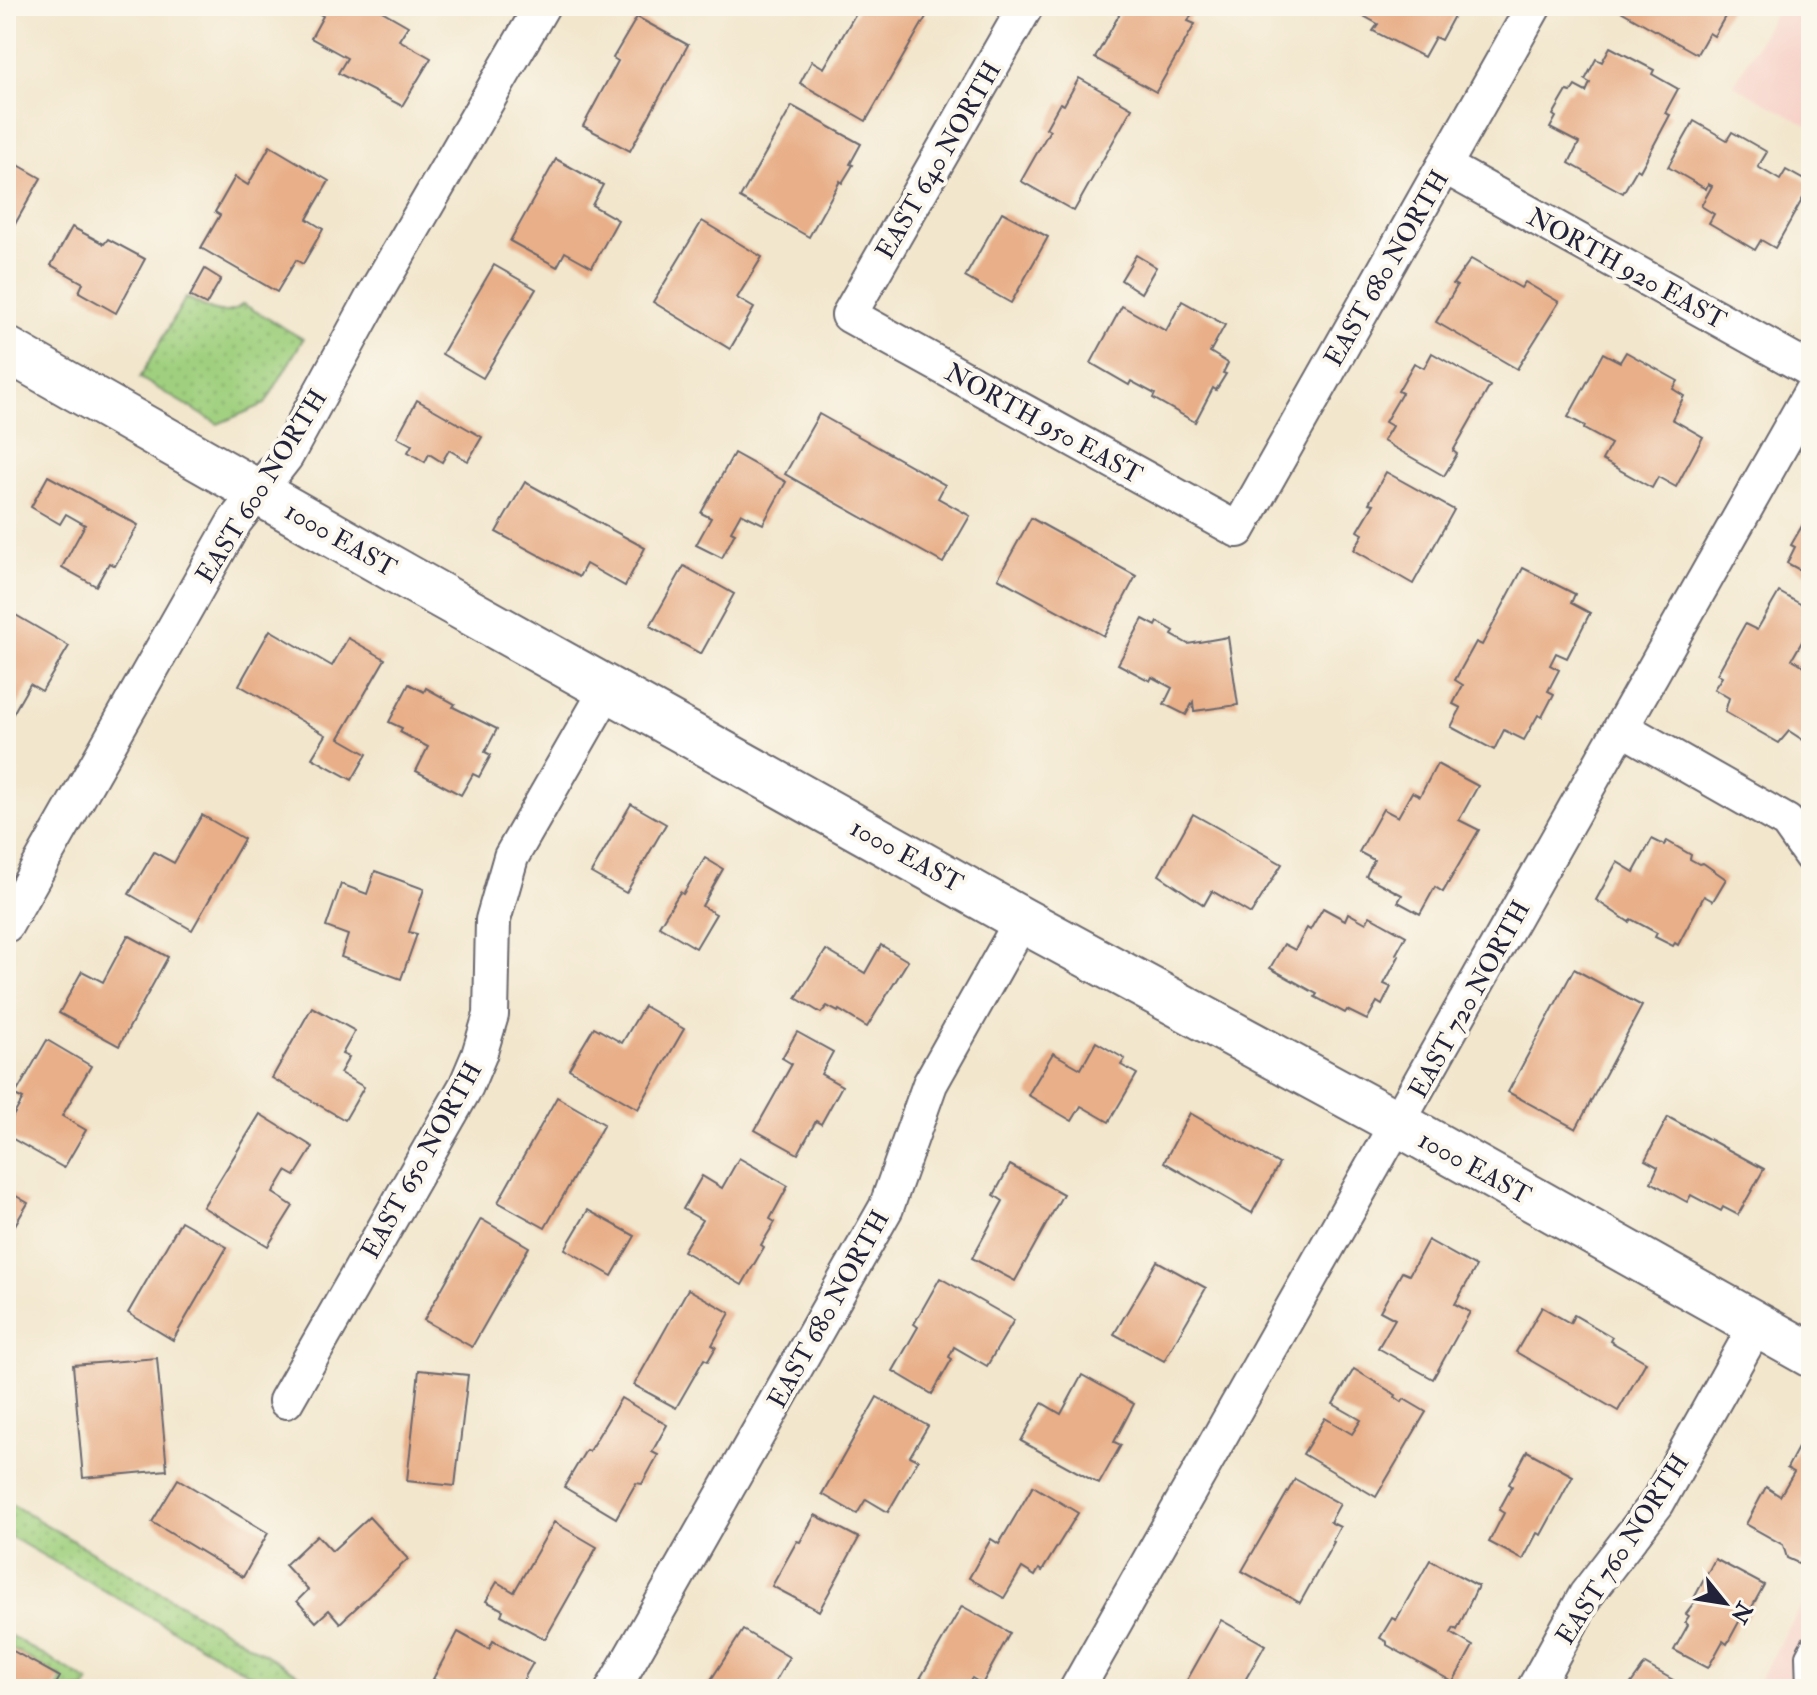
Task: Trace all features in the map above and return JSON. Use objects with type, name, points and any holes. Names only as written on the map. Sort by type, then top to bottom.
[{"type":"street","name":"EAST 600 NORTH","points":[[6,925],[235,521],[286,456],[373,297],[542,6]]},
{"type":"street","name":"EAST 640 NORTH","points":[[849,315],[1026,6]]},
{"type":"street","name":"EAST 680 NORTH","points":[[1238,530],[1534,6]]},
{"type":"street","name":"NORTH 920 EAST","points":[[1444,166],[1811,370]]},
{"type":"street","name":"NORTH 950 EAST","points":[[849,315],[1238,530]]},
{"type":"street","name":"1000 EAST","points":[[6,349],[1022,920],[1399,1124],[1811,1355]]},
{"type":"street","name":"EAST 720 NORTH","points":[[1077,1689],[1811,392]]},
{"type":"street","name":"EAST 650 NORTH","points":[[286,1401],[466,1086],[491,1015],[493,920],[511,857],[608,688]]},
{"type":"street","points":[[1622,728],[1787,822],[1811,856]]},
{"type":"street","name":"EAST 680 NORTH","points":[[613,1689],[886,1208],[930,1084],[1022,920]]},
{"type":"street","name":"EAST 760 NORTH","points":[[1534,1689],[1586,1595],[1657,1503],[1756,1326]]},
{"type":"lane","points":[[1806,1689],[1805,1655],[1811,1644]]},
{"type":"shaded area","points":[[1779,6],[1811,6],[1811,128],[1734,85]]},
{"type":"shaded area","points":[[1811,1590],[1811,1689],[1754,1689]]},
{"type":"green space","points":[[186,297],[221,312],[243,304],[303,339],[265,404],[218,424],[140,378]]},
{"type":"green space","points":[[6,1501],[324,1689],[276,1689],[6,1534]]},
{"type":"green space","points":[[6,1633],[89,1682],[85,1689],[57,1689],[62,1678],[6,1645]]},
{"type":"building","points":[[307,6],[373,6],[408,26],[399,40],[431,58],[402,106],[338,73],[347,58],[311,38],[323,16]]},
{"type":"building","points":[[860,6],[906,6],[926,17],[866,121],[800,83],[812,61],[824,68]]},
{"type":"building","points":[[1124,6],[1196,6],[1188,21],[1195,24],[1156,92],[1095,58]]},
{"type":"building","points":[[1355,6],[1450,6],[1449,9],[1456,12],[1441,40],[1435,37],[1424,57],[1373,31],[1378,24],[1353,10]]},
{"type":"building","points":[[1612,6],[1731,6],[1714,36],[1709,33],[1697,54]]},
{"type":"building","points":[[637,17],[688,45],[630,151],[583,126],[618,61],[613,58]]},
{"type":"building","points":[[1610,47],[1654,70],[1652,74],[1678,89],[1665,113],[1670,115],[1640,171],[1637,169],[1623,193],[1569,163],[1579,143],[1550,128],[1556,117],[1553,115],[1567,91],[1571,92],[1575,86],[1586,92],[1590,83],[1585,80],[1596,59],[1602,62]]},
{"type":"building","points":[[1079,78],[1132,108],[1074,211],[1021,181],[1050,130],[1046,128],[1060,103],[1064,105]]},
{"type":"building","points":[[792,106],[861,144],[850,164],[853,165],[842,183],[840,181],[809,237],[740,198]]},
{"type":"building","points":[[1694,121],[1727,140],[1732,132],[1767,152],[1758,167],[1780,180],[1786,170],[1811,184],[1775,248],[1761,240],[1755,250],[1709,223],[1714,214],[1701,206],[1712,186],[1708,184],[1706,189],[1668,167]]},
{"type":"building","points":[[270,146],[329,181],[307,219],[323,229],[303,264],[296,260],[277,292],[201,248],[220,215],[215,212],[235,177],[248,185]]},
{"type":"building","points":[[6,158],[41,178],[6,240]]},
{"type":"building","points":[[556,159],[603,185],[592,205],[618,220],[592,267],[565,252],[557,267],[510,241]]},
{"type":"building","points":[[1002,212],[1048,237],[1011,303],[965,277]]},
{"type":"building","points":[[702,221],[762,257],[737,298],[754,308],[730,349],[653,302]]},
{"type":"building","points":[[72,227],[104,244],[108,239],[145,259],[116,313],[79,292],[83,283],[51,265]]},
{"type":"building","points":[[1136,255],[1156,267],[1141,293],[1121,280]]},
{"type":"building","points":[[1471,259],[1521,288],[1525,282],[1559,302],[1517,369],[1436,322],[1457,286],[1453,284]]},
{"type":"building","points":[[494,265],[536,289],[483,378],[442,354]]},
{"type":"building","points":[[205,269],[221,279],[206,305],[190,296]]},
{"type":"building","points":[[1182,301],[1225,325],[1210,352],[1228,363],[1223,373],[1226,374],[1216,390],[1213,388],[1195,422],[1153,398],[1155,394],[1131,381],[1129,385],[1091,363],[1122,306],[1166,331]]},
{"type":"building","points":[[1626,352],[1678,381],[1673,389],[1684,396],[1672,419],[1703,437],[1676,487],[1658,477],[1652,488],[1602,460],[1611,444],[1568,417],[1603,353],[1620,362]]},
{"type":"building","points":[[1432,353],[1490,386],[1453,451],[1457,454],[1444,476],[1383,441],[1392,426],[1385,422],[1402,393],[1398,391],[1414,363],[1424,368]]},
{"type":"building","points":[[417,400],[482,437],[468,461],[449,450],[442,462],[429,454],[425,462],[408,452],[412,445],[397,437]]},
{"type":"building","points":[[819,414],[945,485],[938,498],[970,516],[943,563],[785,474]]},
{"type":"building","points":[[734,453],[786,482],[763,524],[741,513],[722,558],[696,545],[711,518],[701,513]]},
{"type":"building","points":[[1386,472],[1454,510],[1413,584],[1354,550],[1363,534],[1358,531],[1374,504],[1369,503]]},
{"type":"building","points":[[48,476],[138,525],[115,566],[109,563],[96,586],[62,567],[85,525],[66,514],[60,524],[31,507]]},
{"type":"building","points":[[525,482],[645,548],[625,586],[586,564],[579,577],[496,532]]},
{"type":"building","points":[[1031,518],[1136,576],[1104,636],[998,578]]},
{"type":"building","points":[[1806,519],[1811,521],[1811,576],[1787,563],[1795,547],[1791,545]]},
{"type":"building","points":[[684,566],[734,594],[701,654],[650,626]]},
{"type":"building","points":[[1523,568],[1575,594],[1571,603],[1590,613],[1567,658],[1556,653],[1550,665],[1559,670],[1548,691],[1554,694],[1542,717],[1538,715],[1524,740],[1504,730],[1494,750],[1451,727],[1461,708],[1453,704],[1463,685],[1455,680],[1476,642],[1482,645]]},
{"type":"building","points":[[1779,592],[1811,610],[1811,626],[1792,659],[1811,670],[1811,726],[1803,740],[1789,731],[1779,743],[1725,712],[1729,698],[1714,689],[1722,677],[1717,674],[1745,624],[1757,630]]},
{"type":"building","points":[[7,610],[69,646],[42,691],[30,684],[11,717],[6,714]]},
{"type":"building","points":[[1143,619],[1156,626],[1158,622],[1188,644],[1228,637],[1238,705],[1194,711],[1193,702],[1186,715],[1164,704],[1172,688],[1152,677],[1150,681],[1118,664]]},
{"type":"building","points":[[270,630],[332,666],[348,638],[385,659],[339,738],[367,754],[352,780],[312,758],[326,735],[239,685]]},
{"type":"building","points":[[409,684],[424,692],[426,688],[455,704],[453,707],[497,729],[485,752],[491,755],[479,777],[473,774],[461,795],[416,771],[428,747],[400,732],[402,728],[389,722]]},
{"type":"building","points":[[1437,764],[1478,786],[1459,820],[1479,830],[1443,892],[1435,887],[1420,914],[1398,902],[1402,895],[1366,876],[1374,860],[1359,852],[1383,809],[1398,817],[1412,792],[1420,796]]},
{"type":"building","points":[[631,804],[666,824],[626,893],[591,873]]},
{"type":"building","points":[[1193,814],[1282,864],[1251,914],[1212,891],[1204,905],[1159,875]]},
{"type":"building","points":[[202,815],[244,839],[192,930],[129,894],[154,852],[174,863]]},
{"type":"building","points":[[1652,839],[1664,845],[1667,841],[1691,855],[1690,859],[1703,863],[1726,879],[1713,901],[1704,896],[1678,945],[1675,943],[1673,946],[1655,937],[1657,933],[1631,919],[1629,922],[1596,900],[1617,862],[1634,872]]},
{"type":"building","points":[[705,858],[723,869],[702,906],[716,914],[696,948],[659,926]]},
{"type":"building","points":[[375,871],[424,889],[409,932],[417,934],[401,979],[341,957],[348,935],[326,927],[341,884],[367,894]]},
{"type":"building","points":[[1323,908],[1345,920],[1348,913],[1366,923],[1370,916],[1406,936],[1384,984],[1391,987],[1382,1005],[1377,1002],[1367,1020],[1347,1010],[1345,1013],[1315,997],[1317,994],[1270,968],[1284,944],[1295,950]]},
{"type":"building","points":[[128,935],[168,957],[119,1046],[59,1013],[82,971],[103,982]]},
{"type":"building","points":[[881,945],[908,961],[867,1027],[839,1010],[827,1006],[821,1013],[796,998],[826,950],[865,973]]},
{"type":"building","points":[[1574,969],[1642,1006],[1576,1129],[1508,1092]]},
{"type":"building","points":[[644,1006],[684,1029],[638,1109],[569,1069],[594,1027],[622,1043]]},
{"type":"building","points":[[312,1007],[355,1031],[342,1054],[349,1057],[340,1073],[364,1087],[345,1120],[272,1078]]},
{"type":"building","points":[[797,1032],[833,1052],[821,1074],[842,1086],[821,1124],[816,1121],[798,1154],[755,1130],[792,1064],[782,1058]]},
{"type":"building","points":[[47,1040],[91,1066],[62,1116],[86,1130],[64,1168],[6,1135],[6,1128],[23,1099],[15,1095]]},
{"type":"building","points":[[1096,1042],[1125,1059],[1121,1065],[1137,1074],[1109,1122],[1081,1106],[1072,1121],[1028,1095],[1053,1053],[1081,1069]]},
{"type":"building","points":[[557,1097],[604,1124],[545,1228],[498,1202]]},
{"type":"building","points":[[1190,1113],[1279,1164],[1252,1213],[1164,1162]]},
{"type":"building","points":[[260,1114],[313,1147],[295,1176],[286,1171],[273,1193],[293,1206],[268,1246],[203,1207]]},
{"type":"building","points":[[1668,1117],[1764,1169],[1738,1215],[1723,1207],[1721,1211],[1691,1195],[1687,1202],[1651,1182],[1658,1167],[1645,1160]]},
{"type":"building","points":[[739,1158],[788,1186],[770,1219],[775,1222],[761,1245],[764,1247],[742,1285],[683,1251],[702,1220],[683,1209],[702,1176],[722,1188]]},
{"type":"building","points":[[1010,1165],[1063,1194],[1015,1281],[972,1258],[1003,1201],[994,1195]]},
{"type":"building","points":[[6,1190],[28,1203],[6,1240]]},
{"type":"building","points":[[588,1210],[635,1236],[612,1276],[565,1249]]},
{"type":"building","points":[[481,1219],[529,1247],[472,1347],[424,1320]]},
{"type":"building","points":[[181,1221],[227,1247],[173,1340],[128,1313]]},
{"type":"building","points":[[1428,1240],[1476,1267],[1455,1304],[1470,1312],[1433,1379],[1378,1348],[1395,1319],[1380,1311],[1402,1272],[1409,1275]]},
{"type":"building","points":[[1157,1261],[1206,1288],[1164,1361],[1114,1334]]},
{"type":"building","points":[[940,1278],[1014,1320],[987,1366],[954,1347],[949,1357],[952,1359],[932,1394],[893,1371],[918,1327],[914,1324]]},
{"type":"building","points":[[688,1289],[730,1313],[712,1345],[716,1347],[708,1361],[704,1359],[676,1408],[634,1385]]},
{"type":"building","points":[[1542,1307],[1570,1323],[1574,1315],[1646,1362],[1618,1411],[1516,1352]]},
{"type":"building","points":[[157,1358],[167,1470],[83,1478],[73,1365]]},
{"type":"building","points":[[1354,1369],[1402,1402],[1404,1399],[1426,1412],[1376,1497],[1303,1454],[1325,1418],[1352,1434],[1361,1420],[1333,1404]]},
{"type":"building","points":[[419,1370],[468,1375],[455,1486],[407,1481]]},
{"type":"building","points":[[1082,1375],[1134,1404],[1114,1442],[1121,1445],[1099,1484],[1021,1441],[1042,1403],[1061,1414]]},
{"type":"building","points":[[877,1397],[928,1426],[910,1456],[918,1460],[888,1512],[866,1499],[857,1514],[822,1494]]},
{"type":"building","points":[[621,1398],[667,1425],[652,1452],[658,1455],[642,1484],[636,1483],[616,1518],[564,1487]]},
{"type":"building","points":[[1807,1431],[1811,1433],[1811,1559],[1798,1563],[1787,1558],[1783,1545],[1746,1524],[1766,1487],[1780,1496],[1794,1472],[1787,1468]]},
{"type":"building","points":[[1527,1451],[1573,1476],[1541,1535],[1537,1533],[1523,1560],[1489,1542],[1504,1513],[1499,1510],[1512,1486],[1509,1484]]},
{"type":"building","points":[[178,1479],[268,1533],[243,1577],[152,1522]]},
{"type":"building","points":[[1295,1479],[1340,1504],[1330,1522],[1340,1527],[1334,1542],[1300,1603],[1242,1571]]},
{"type":"building","points":[[1033,1486],[1078,1513],[1042,1571],[1039,1569],[1035,1576],[1022,1568],[1004,1598],[969,1578],[991,1539],[999,1544]]},
{"type":"building","points":[[815,1515],[859,1538],[819,1611],[772,1586]]},
{"type":"building","points":[[369,1517],[408,1559],[340,1623],[329,1610],[316,1622],[297,1601],[308,1590],[285,1565],[317,1535],[332,1551]]},
{"type":"building","points":[[554,1522],[597,1547],[545,1639],[501,1615],[503,1610],[486,1601],[497,1582],[514,1592]]},
{"type":"building","points":[[1715,1559],[1764,1585],[1745,1620],[1741,1618],[1727,1644],[1723,1641],[1708,1668],[1674,1650],[1688,1625],[1685,1622],[1689,1616],[1686,1614],[1696,1601],[1693,1600]]},
{"type":"building","points":[[1430,1560],[1478,1586],[1457,1630],[1454,1628],[1451,1633],[1473,1646],[1453,1682],[1380,1638],[1392,1618],[1396,1620]]},
{"type":"building","points":[[962,1606],[1010,1633],[982,1684],[972,1678],[965,1689],[914,1689]]},
{"type":"building","points":[[1221,1620],[1265,1645],[1240,1689],[1182,1689]]},
{"type":"building","points":[[743,1630],[789,1657],[771,1689],[705,1689]]},
{"type":"building","points":[[458,1632],[489,1649],[493,1641],[533,1663],[518,1689],[452,1689],[433,1679]]},
{"type":"building","points":[[6,1647],[60,1677],[53,1689],[6,1689]]},
{"type":"building","points":[[1645,1664],[1689,1689],[1627,1689]]}]
